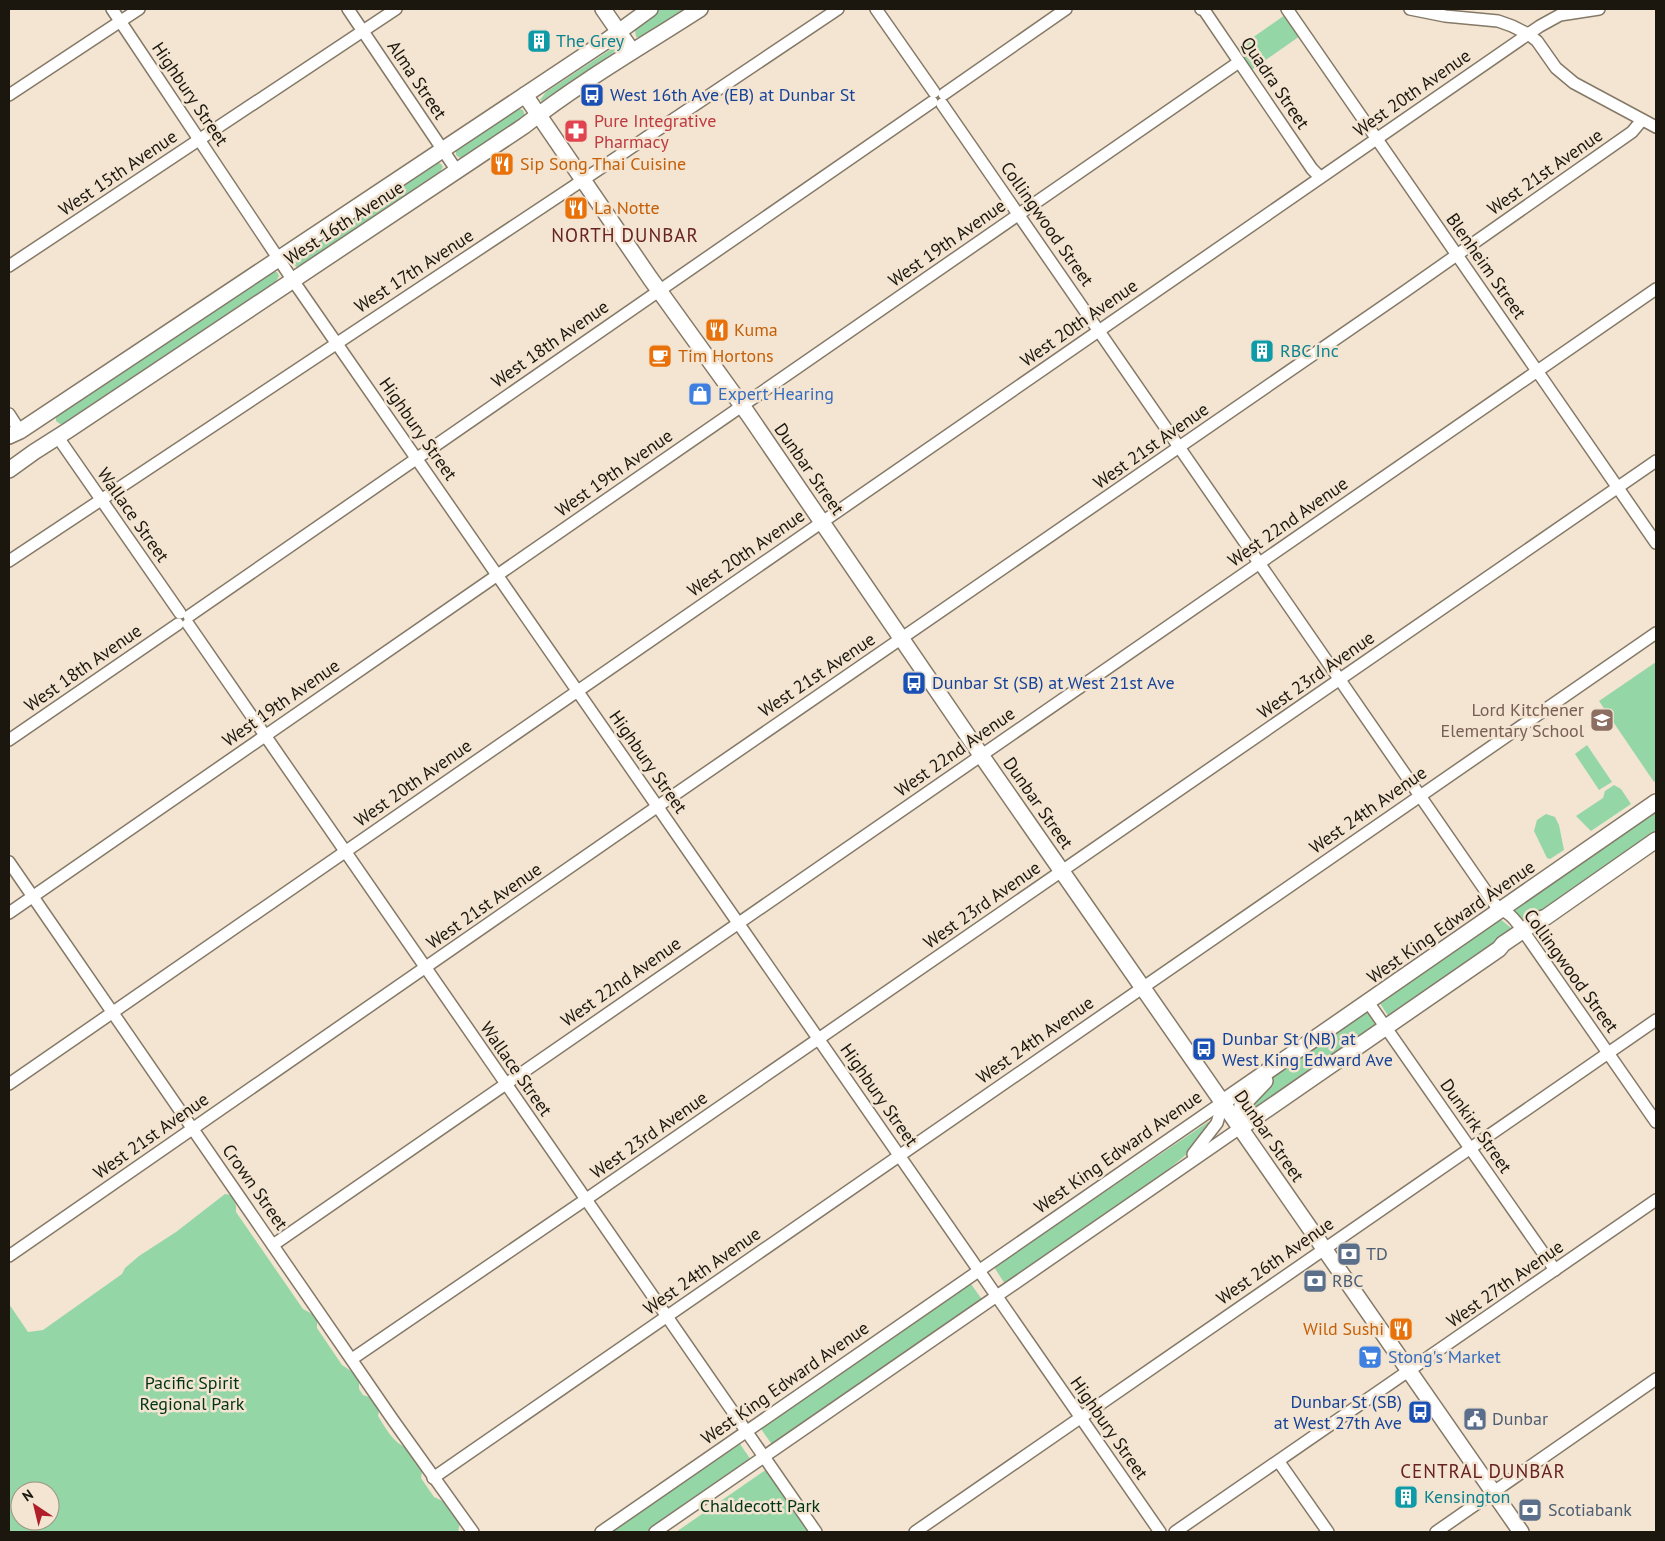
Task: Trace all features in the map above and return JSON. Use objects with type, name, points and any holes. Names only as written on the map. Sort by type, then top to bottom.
[{"type":"main road","points":[[603,9],[632,51]]},
{"type":"main road","name":"West 16th Avenue","points":[[14,434],[606,41],[650,9]]},
{"type":"main road","name":"West 16th Avenue","points":[[9,470],[292,279],[457,171],[632,51],[700,9]]},
{"type":"main road","name":"Dunbar Street","points":[[525,95],[1520,1532]]},
{"type":"main road","name":"West King Edward Avenue","points":[[1223,1102],[1656,802]]},
{"type":"main road","points":[[1240,1128],[1499,949],[1503,944],[1546,917],[1656,840]]},
{"type":"main road","points":[[1240,1128],[1242,1106],[1268,1077],[1271,1069]]},
{"type":"street","name":"Highbury Street","points":[[112,9],[292,279],[1160,1532]]},
{"type":"street","points":[[9,96],[139,9]]},
{"type":"street","name":"Alma Street","points":[[348,9],[457,171]]},
{"type":"street","name":"West 15th Avenue","points":[[9,266],[396,9]]},
{"type":"street","name":"West 17th Avenue","points":[[9,561],[838,9]]},
{"type":"street","name":"Collingwood Street","points":[[876,9],[1500,910],[1506,913],[1523,931],[1656,1122]]},
{"type":"street","name":"West 18th Avenue","points":[[9,740],[1066,9]]},
{"type":"street","name":"Quadra Street","points":[[1201,9],[1204,10],[1312,169],[1320,177]]},
{"type":"street","name":"Blenheim Street","points":[[1287,9],[1656,543]]},
{"type":"street","points":[[1410,9],[1445,16],[1498,22],[1512,26],[1537,41],[1556,68],[1574,83],[1656,127]]},
{"type":"street","name":"West 20th Avenue","points":[[9,1084],[1528,34],[1560,15],[1599,9]]},
{"type":"street","name":"West 19th Avenue","points":[[9,913],[1239,62]]},
{"type":"street","name":"West 21st Avenue","points":[[9,1256],[1180,447],[1632,132],[1642,120]]},
{"type":"street","name":"West 22nd Avenue","points":[[274,1245],[1656,290]]},
{"type":"street","points":[[9,414],[14,434]]},
{"type":"street","name":"Wallace Street","points":[[57,436],[816,1532]]},
{"type":"street","name":"West 23rd Avenue","points":[[352,1359],[1656,461]]},
{"type":"street","name":"West 24th Avenue","points":[[434,1478],[1656,633]]},
{"type":"street","name":"Crown Street","points":[[9,862],[473,1532]]},
{"type":"street","name":"Dunkirk Street","points":[[1368,1002],[1555,1270]]},
{"type":"street","name":"West 26th Avenue","points":[[915,1532],[1656,1020]]},
{"type":"street","points":[[1171,1175],[1204,1142],[1217,1123],[1223,1102]]},
{"type":"street","name":"West King Edward Avenue","points":[[601,1532],[1223,1102]]},
{"type":"street","points":[[655,1532],[1240,1128]]},
{"type":"street","name":"West 27th Avenue","points":[[1175,1532],[1656,1200]]},
{"type":"street","points":[[1436,1532],[1656,1379]]},
{"type":"street","points":[[1279,1462],[1328,1532]]},
{"type":"green space","points":[[660,9],[692,9],[650,35],[636,37],[635,30],[645,18]]},
{"type":"green space","points":[[1285,15],[1300,36],[1250,71],[1235,50]]},
{"type":"green space","points":[[619,44],[613,53],[542,101],[540,100],[546,92]]},
{"type":"green space","points":[[517,108],[523,110],[525,116],[471,155],[460,158],[456,155],[456,149]]},
{"type":"green space","points":[[437,162],[443,167],[437,177],[311,262],[297,267],[293,264],[292,261],[298,250]]},
{"type":"green space","points":[[277,272],[279,276],[273,287],[70,423],[60,424],[56,421],[60,410],[260,276]]},
{"type":"green space","points":[[1656,662],[1656,780],[1654,782],[1599,701]]},
{"type":"green space","points":[[1587,745],[1612,782],[1599,790],[1575,754]]},
{"type":"green space","points":[[1614,785],[1621,789],[1631,804],[1591,831],[1576,816],[1603,798],[1605,791]]},
{"type":"green space","points":[[1656,808],[1656,835],[1523,923],[1511,908]]},
{"type":"green space","points":[[1546,814],[1555,817],[1559,825],[1564,850],[1550,859],[1547,858],[1534,831],[1537,820]]},
{"type":"green space","points":[[1499,918],[1516,932],[1389,1017],[1379,1002]]},
{"type":"green space","points":[[1364,1011],[1368,1011],[1377,1024],[1265,1104],[1248,1109],[1265,1085],[1277,1074],[1335,1030]]},
{"type":"green space","points":[[1208,1122],[1213,1123],[1193,1149],[1159,1177],[1005,1284],[994,1267]]},
{"type":"green space","name":"Pacific Spirit Regional Park","points":[[225,1194],[231,1195],[236,1205],[236,1212],[303,1309],[314,1315],[317,1319],[317,1328],[342,1365],[351,1371],[359,1381],[359,1389],[363,1395],[372,1398],[379,1411],[378,1416],[388,1432],[400,1444],[411,1449],[422,1472],[421,1478],[434,1497],[449,1504],[460,1523],[458,1532],[9,1532],[9,1304],[28,1332],[43,1330],[122,1274],[125,1268],[139,1256],[176,1232]]},
{"type":"green space","points":[[971,1284],[983,1301],[773,1446],[761,1429]]},
{"type":"green space","points":[[740,1444],[751,1460],[647,1532],[611,1532]]},
{"type":"green space","name":"Chaldecott Park","points":[[767,1469],[810,1532],[676,1532]]},
{"type":"place","name":"The Grey","points":[[539,41]]},
{"type":"place","name":"West 16th Ave (EB) at Dunbar St","points":[[592,95]]},
{"type":"place","name":"Pure Integrative Pharmacy","points":[[576,131]]},
{"type":"place","name":"Sip Song Thai Cuisine","points":[[502,164]]},
{"type":"place","name":"La Notte","points":[[576,208]]},
{"type":"place","name":"Kuma","points":[[717,330]]},
{"type":"place","name":"RBC Inc","points":[[1262,351]]},
{"type":"place","name":"Tim Hortons","points":[[660,356]]},
{"type":"place","name":"Expert Hearing","points":[[700,394]]},
{"type":"place","name":"Dunbar St (SB) at West 21st Ave","points":[[914,683]]},
{"type":"place","name":"Lord Kitchener Elementary School","points":[[1602,720]]},
{"type":"place","name":"Dunbar St (NB) at West King Edward Ave","points":[[1204,1049]]},
{"type":"place","name":"TD","points":[[1349,1254]]},
{"type":"place","name":"RBC","points":[[1315,1281]]},
{"type":"place","name":"Wild Sushi","points":[[1401,1329]]},
{"type":"place","name":"Stong's Market","points":[[1370,1357]]},
{"type":"place","name":"Dunbar St (SB) at West 27th Ave","points":[[1420,1412]]},
{"type":"place","name":"Dunbar","points":[[1475,1419]]},
{"type":"place","name":"Kensington","points":[[1406,1497]]},
{"type":"place","name":"Scotiabank","points":[[1530,1510]]},
{"type":"district","name":"NORTH DUNBAR","points":[[625,235]]},
{"type":"district","name":"CENTRAL DUNBAR","points":[[1483,1471]]}]
